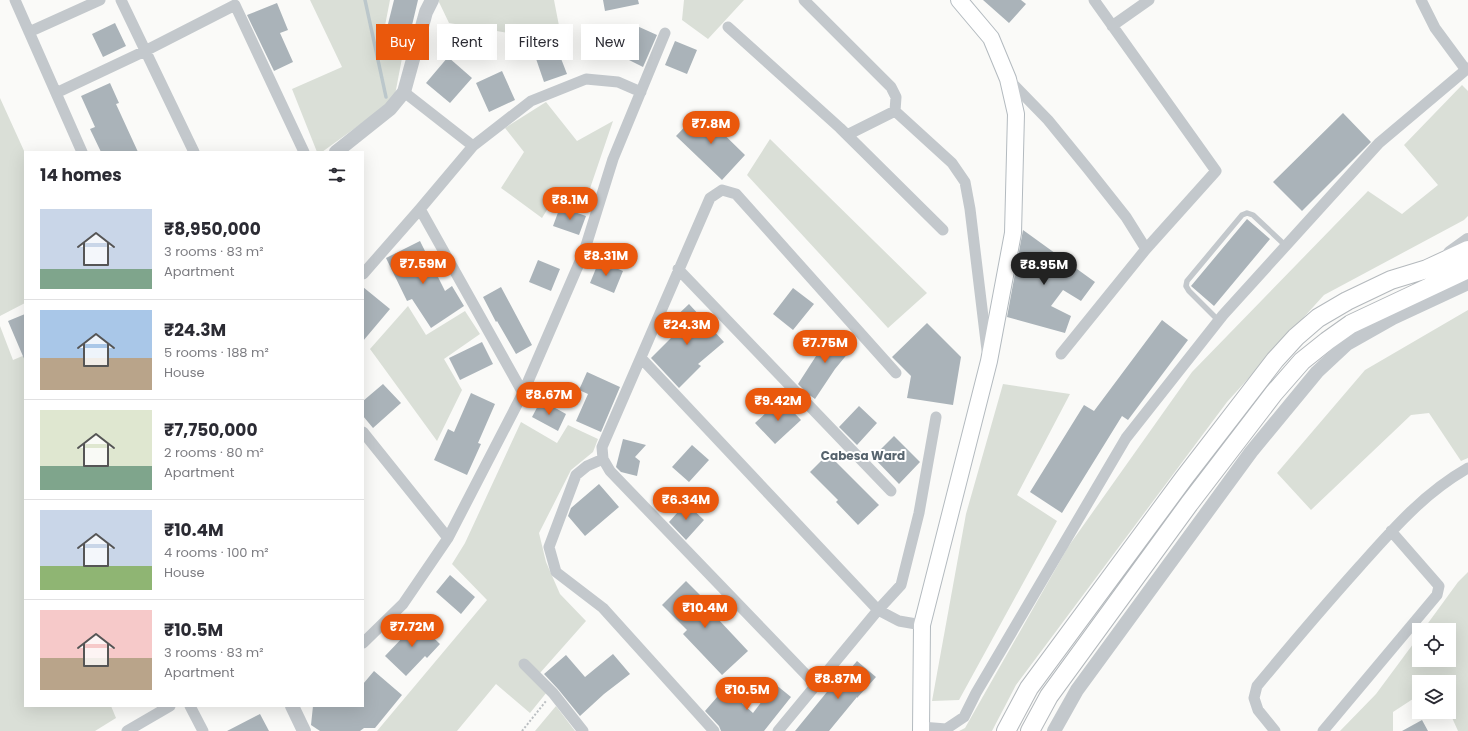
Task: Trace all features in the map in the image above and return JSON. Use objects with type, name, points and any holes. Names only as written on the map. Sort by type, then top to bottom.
[{"type":"highway","points":[[1006,731],[1029,688],[1189,472],[1275,360],[1296,337],[1318,318],[1347,301],[1391,280],[1427,269],[1468,250]]},
{"type":"highway","points":[[1030,731],[1049,696],[1188,504],[1274,394],[1302,361],[1351,324],[1468,269]]},
{"type":"main road","points":[[921,729],[922,625],[988,360],[1013,233],[1016,114],[1008,79],[991,38],[959,0]]},
{"type":"street","points":[[16,0],[82,151]]},
{"type":"street","points":[[29,32],[100,0]]},
{"type":"street","points":[[121,0],[194,151]]},
{"type":"street","points":[[337,151],[390,109],[404,92],[426,12],[432,0]]},
{"type":"street","points":[[804,0],[891,87],[896,97],[895,111]]},
{"type":"street","points":[[1061,354],[1146,249],[1216,171],[1094,0]]},
{"type":"street","points":[[1112,26],[1149,0]]},
{"type":"street","points":[[921,729],[946,729],[964,717],[976,693],[1126,438],[1219,321],[1379,143],[1467,69],[1435,28],[1421,0]]},
{"type":"street","points":[[56,93],[145,51],[235,5],[304,151]]},
{"type":"street","points":[[728,27],[847,134],[943,230]]},
{"type":"street","points":[[364,640],[403,604],[448,538],[523,393],[584,252],[614,159],[665,33]]},
{"type":"street","points":[[1008,79],[1048,120],[1083,163],[1126,217],[1146,249]]},
{"type":"street","points":[[364,273],[473,146],[531,101],[586,80],[618,82],[641,92]]},
{"type":"street","points":[[404,92],[473,146]]},
{"type":"street","points":[[847,134],[895,111]]},
{"type":"street","points":[[895,111],[952,163],[965,182],[970,209],[988,360]]},
{"type":"street","points":[[816,685],[610,471],[603,459],[602,447],[710,198],[722,190],[736,194],[896,373]]},
{"type":"street","points":[[420,209],[523,393]]},
{"type":"street","points":[[1427,269],[1468,240]]},
{"type":"street","points":[[678,269],[891,492]]},
{"type":"street","points":[[1054,731],[1077,690],[1251,452],[1317,372],[1347,344],[1394,318],[1468,283]]},
{"type":"street","points":[[641,358],[878,610],[899,621],[922,625]]},
{"type":"street","points":[[778,731],[878,610],[901,585],[919,514],[936,417]]},
{"type":"street","points":[[364,433],[448,538]]},
{"type":"street","points":[[603,459],[586,466],[576,475],[549,547],[556,572],[603,608],[714,731]]},
{"type":"street","points":[[1275,731],[1258,710],[1254,698],[1257,686],[1310,622],[1391,531],[1432,491],[1468,468]]},
{"type":"street","points":[[1323,731],[1437,595],[1439,586],[1391,531]]},
{"type":"street","points":[[524,664],[553,693],[583,731]]},
{"type":"street","points":[[126,731],[168,707]]},
{"type":"street","points":[[191,707],[203,731]]},
{"type":"street","points":[[292,707],[304,731]]},
{"type":"lane","points":[[1219,321],[1189,290],[1186,286],[1187,281],[1242,215],[1247,213],[1253,215],[1286,246]]},
{"type":"path","points":[[522,731],[553,693]]},
{"type":"shaded area","points":[[310,0],[390,0],[385,24],[376,24],[376,60],[402,60],[394,100],[323,151],[317,151],[292,89],[342,67]]},
{"type":"shaded area","points":[[438,0],[554,0],[559,24],[505,24],[505,32],[497,31],[497,24],[449,23]]},
{"type":"shaded area","points":[[684,0],[744,0],[708,39],[682,20]]},
{"type":"shaded area","points":[[1462,85],[1468,91],[1468,216],[1464,220],[1324,295],[1227,402],[1016,685],[992,731],[959,731],[965,728],[1068,547],[1192,372],[1368,191],[1402,214],[1438,185],[1404,145]]},
{"type":"shaded area","points":[[0,98],[24,151],[24,304],[0,316]]},
{"type":"shaded area","points":[[546,102],[577,141],[613,121],[584,206],[555,197],[542,218],[501,188],[524,152],[505,128]]},
{"type":"shaded area","points":[[770,139],[927,293],[888,328],[747,175]]},
{"type":"shaded area","points":[[408,306],[426,335],[465,311],[480,334],[444,359],[462,390],[437,441],[370,349]]},
{"type":"shaded area","points":[[1468,310],[1468,458],[1461,461],[1429,413],[1411,415],[1311,510],[1277,473],[1365,370]]},
{"type":"shaded area","points":[[0,326],[13,360],[24,355],[24,707],[111,707],[116,718],[95,731],[0,731]]},
{"type":"shaded area","points":[[1003,384],[1070,394],[1017,495],[1057,521],[959,700],[932,701],[966,514]]},
{"type":"shaded area","points":[[521,422],[557,443],[568,425],[598,439],[593,452],[571,470],[539,533],[546,562],[560,594],[586,621],[540,673],[551,687],[530,713],[496,684],[457,731],[377,731],[487,600],[452,564],[465,543]]},
{"type":"shaded area","points":[[1468,572],[1468,731],[1458,731],[1453,719],[1456,719],[1456,675],[1412,675],[1412,700],[1393,712],[1393,731],[1340,731],[1376,694],[1412,645],[1412,667],[1456,667],[1456,623],[1428,623],[1458,582]]},
{"type":"shaded area","points":[[556,706],[575,731],[535,731]]},
{"type":"building","points":[[394,0],[418,0],[412,24],[388,24]]},
{"type":"building","points":[[603,0],[638,0],[639,4],[605,11]]},
{"type":"building","points":[[983,0],[1021,0],[1026,4],[1009,23]]},
{"type":"building","points":[[277,3],[288,30],[280,33],[293,62],[274,71],[247,15]]},
{"type":"building","points":[[115,23],[126,46],[103,57],[92,34]]},
{"type":"building","points":[[639,27],[657,35],[643,67],[629,60],[639,60]]},
{"type":"building","points":[[675,41],[697,50],[687,74],[665,65]]},
{"type":"building","points":[[445,60],[451,60],[472,78],[450,103],[426,83]]},
{"type":"building","points":[[536,60],[562,60],[567,74],[544,82]]},
{"type":"building","points":[[502,71],[515,100],[489,112],[476,83]]},
{"type":"building","points":[[110,83],[119,103],[116,104],[138,151],[101,151],[90,129],[95,127],[81,96]]},
{"type":"building","points":[[700,111],[745,155],[722,180],[676,136]]},
{"type":"building","points":[[1343,113],[1371,142],[1302,211],[1273,182]]},
{"type":"building","points":[[560,207],[586,216],[579,235],[553,226]]},
{"type":"building","points":[[1247,219],[1270,239],[1214,306],[1191,286]]},
{"type":"building","points":[[1023,230],[1095,282],[1081,301],[1063,290],[1051,306],[1071,316],[1065,333],[1007,317]]},
{"type":"building","points":[[420,241],[445,291],[452,286],[464,306],[431,328],[412,299],[407,301],[386,258]]},
{"type":"building","points":[[538,260],[560,269],[551,291],[529,282]]},
{"type":"building","points":[[599,261],[623,271],[614,293],[590,283]]},
{"type":"building","points":[[501,287],[532,345],[516,354],[497,321],[496,322],[483,297]]},
{"type":"building","points":[[364,288],[390,309],[364,340]]},
{"type":"building","points":[[793,288],[814,304],[793,330],[773,314]]},
{"type":"building","points":[[689,304],[724,342],[698,364],[701,366],[679,388],[651,358],[676,333],[668,324]]},
{"type":"building","points":[[24,314],[24,359],[8,321]]},
{"type":"building","points":[[1162,320],[1188,340],[1128,420],[1122,416],[1062,513],[1030,492],[1084,405],[1094,411]]},
{"type":"building","points":[[927,323],[961,357],[953,405],[907,398],[911,376],[892,357]]},
{"type":"building","points":[[835,331],[854,346],[835,369],[815,399],[798,384],[818,353]]},
{"type":"building","points":[[482,342],[493,364],[460,380],[449,358]]},
{"type":"building","points":[[587,372],[620,387],[601,432],[576,421],[588,394],[579,390]]},
{"type":"building","points":[[383,384],[401,403],[373,428],[364,417],[364,400]]},
{"type":"building","points":[[471,393],[495,404],[478,443],[481,444],[467,475],[434,460],[448,429],[454,432]]},
{"type":"building","points":[[781,399],[801,420],[775,444],[755,423]]},
{"type":"building","points":[[541,400],[566,414],[558,431],[532,417]]},
{"type":"building","points":[[859,406],[877,423],[857,445],[839,427]]},
{"type":"building","points":[[894,436],[920,462],[899,484],[873,457]]},
{"type":"building","points":[[623,439],[646,445],[635,457],[640,461],[637,476],[621,472],[616,467]]},
{"type":"building","points":[[692,445],[709,460],[689,482],[672,467]]},
{"type":"building","points":[[828,454],[879,505],[858,525],[836,502],[838,500],[810,472]]},
{"type":"building","points":[[599,484],[619,507],[585,536],[568,516],[571,508]]},
{"type":"building","points":[[686,503],[704,520],[686,540],[669,522]]},
{"type":"building","points":[[450,575],[475,597],[461,614],[436,592]]},
{"type":"building","points":[[686,581],[705,600],[703,603],[748,651],[722,675],[683,634],[687,630],[662,605]]},
{"type":"building","points":[[415,620],[440,644],[427,658],[425,656],[406,676],[385,656],[404,636],[402,634]]},
{"type":"building","points":[[613,654],[630,674],[604,694],[580,716],[544,674],[566,655],[585,677]]},
{"type":"building","points":[[857,661],[876,677],[857,697],[829,731],[795,731],[831,687],[833,689]]},
{"type":"building","points":[[374,671],[402,695],[375,728],[364,728],[360,731],[320,731],[311,725],[313,707],[364,707],[364,683]]},
{"type":"building","points":[[775,684],[791,697],[764,731],[721,731],[719,726],[705,711],[725,688],[753,713]]},
{"type":"building","points":[[260,714],[269,731],[227,731]]},
{"type":"building","points":[[1422,720],[1428,731],[1402,731]]},
{"type":"waterway","points":[[365,0],[386,97]]},
{"type":"district","name":"Cabesa Ward","points":[[863,456]]}]
